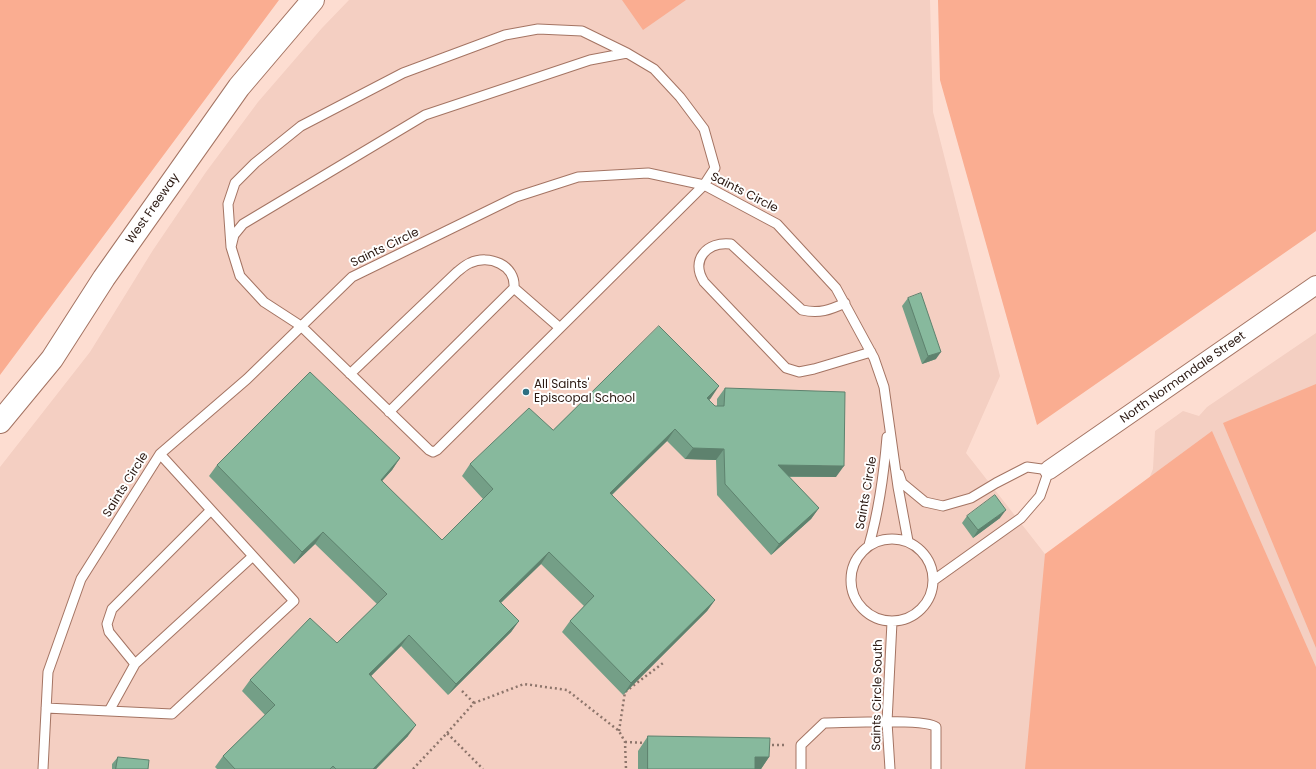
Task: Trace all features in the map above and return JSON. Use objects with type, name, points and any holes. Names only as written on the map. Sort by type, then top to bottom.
[{"type":"main road","name":"West Freeway","points":[[0,422],[52,359],[104,278],[239,87],[313,0]]},
{"type":"street","name":"North Normandale Street","points":[[1049,470],[1316,285]]},
{"type":"lane","points":[[538,29],[582,31],[627,53],[654,69],[680,97],[704,129],[716,168],[704,185],[437,450],[433,452],[429,450],[389,412],[301,326],[264,302],[240,276],[231,247],[228,204],[235,183],[255,163],[301,126],[403,73],[505,35],[538,29]]},
{"type":"lane","points":[[231,247],[234,235],[243,224],[425,115],[590,60],[627,53]]},
{"type":"lane","name":"Saints Circle","points":[[43,769],[48,672],[81,579],[160,454],[247,380],[352,277],[516,197],[578,177],[648,173],[704,185],[777,224],[836,288],[871,352],[884,387],[894,463],[908,541]]},
{"type":"lane","points":[[845,303],[826,311],[813,313],[802,310],[731,244],[716,244],[711,246],[701,258],[699,268],[704,282],[786,368],[799,372],[871,352]]},
{"type":"lane","points":[[350,374],[457,272],[471,262],[488,260],[504,265],[511,274],[515,283],[514,288],[389,412]]},
{"type":"lane","points":[[514,288],[560,328]]},
{"type":"lane","name":"Saints Circle","points":[[869,545],[874,528],[883,477],[888,422]]},
{"type":"lane","points":[[46,708],[172,714],[294,601],[160,454]]},
{"type":"lane","points":[[894,463],[902,483],[925,502],[944,506],[971,498],[996,483],[1028,467],[1049,470],[1040,496],[1021,518],[934,580]]},
{"type":"lane","points":[[135,664],[109,632],[107,624],[112,609],[211,510]]},
{"type":"lane","points":[[895,538],[908,541],[920,548],[929,559],[934,580],[932,593],[923,608],[909,618],[892,622],[879,620],[867,613],[858,604],[852,592],[850,578],[853,565],[859,554],[869,545],[881,540],[895,538]]},
{"type":"lane","points":[[109,711],[135,664],[253,556]]},
{"type":"lane","name":"Saints Circle South","points":[[890,769],[888,722],[892,622]]},
{"type":"lane","points":[[801,769],[801,746],[824,723],[927,722],[936,726],[936,769]]},
{"type":"path","points":[[619,731],[625,692],[663,663]]},
{"type":"path","points":[[413,769],[474,703],[524,684],[567,690],[619,731],[625,742],[626,769]]},
{"type":"path","points":[[462,691],[474,703]]},
{"type":"path","points":[[447,733],[483,769]]},
{"type":"path","points":[[625,742],[649,743]]},
{"type":"path","points":[[761,745],[801,746]]},
{"type":"shaded area","points":[[0,0],[279,0],[0,375]]},
{"type":"shaded area","name":"All Saints' Episcopal School","points":[[349,0],[930,0],[933,112],[1000,376],[966,453],[1045,554],[1087,531],[1146,486],[1153,469],[1155,431],[1183,411],[1199,416],[1207,407],[1316,333],[1316,769],[0,769],[0,467],[90,352],[153,250],[206,172],[258,102],[322,28]]},
{"type":"shaded area","points":[[622,0],[686,0],[643,30]]},
{"type":"shaded area","points":[[938,0],[1316,0],[1316,231],[1037,425],[940,80]]},
{"type":"shaded area","points":[[1316,384],[1316,648],[1223,423]]},
{"type":"shaded area","points":[[1212,431],[1316,667],[1316,769],[1025,769],[1045,554]]},
{"type":"building","points":[[921,293],[941,352],[928,356],[908,298]]},
{"type":"building","points":[[659,326],[719,386],[707,398],[715,406],[724,406],[725,388],[845,392],[844,466],[778,465],[819,508],[779,544],[725,484],[724,449],[693,448],[675,429],[610,493],[715,600],[631,683],[570,621],[594,596],[549,552],[499,601],[519,621],[456,684],[409,635],[369,674],[416,725],[373,769],[336,769],[333,766],[330,769],[235,769],[223,756],[275,705],[250,680],[310,618],[337,643],[387,594],[323,532],[302,552],[217,465],[310,372],[400,458],[381,480],[442,540],[493,489],[470,464],[529,408],[553,430]]},
{"type":"building","points":[[995,495],[1006,510],[978,530],[967,516]]},
{"type":"building","points":[[648,736],[770,738],[769,757],[755,757],[755,769],[648,769]]},
{"type":"building","points":[[118,757],[149,760],[148,769],[116,769]]},
{"type":"place","name":"All Saints' Episcopal School","points":[[526,392]]}]
